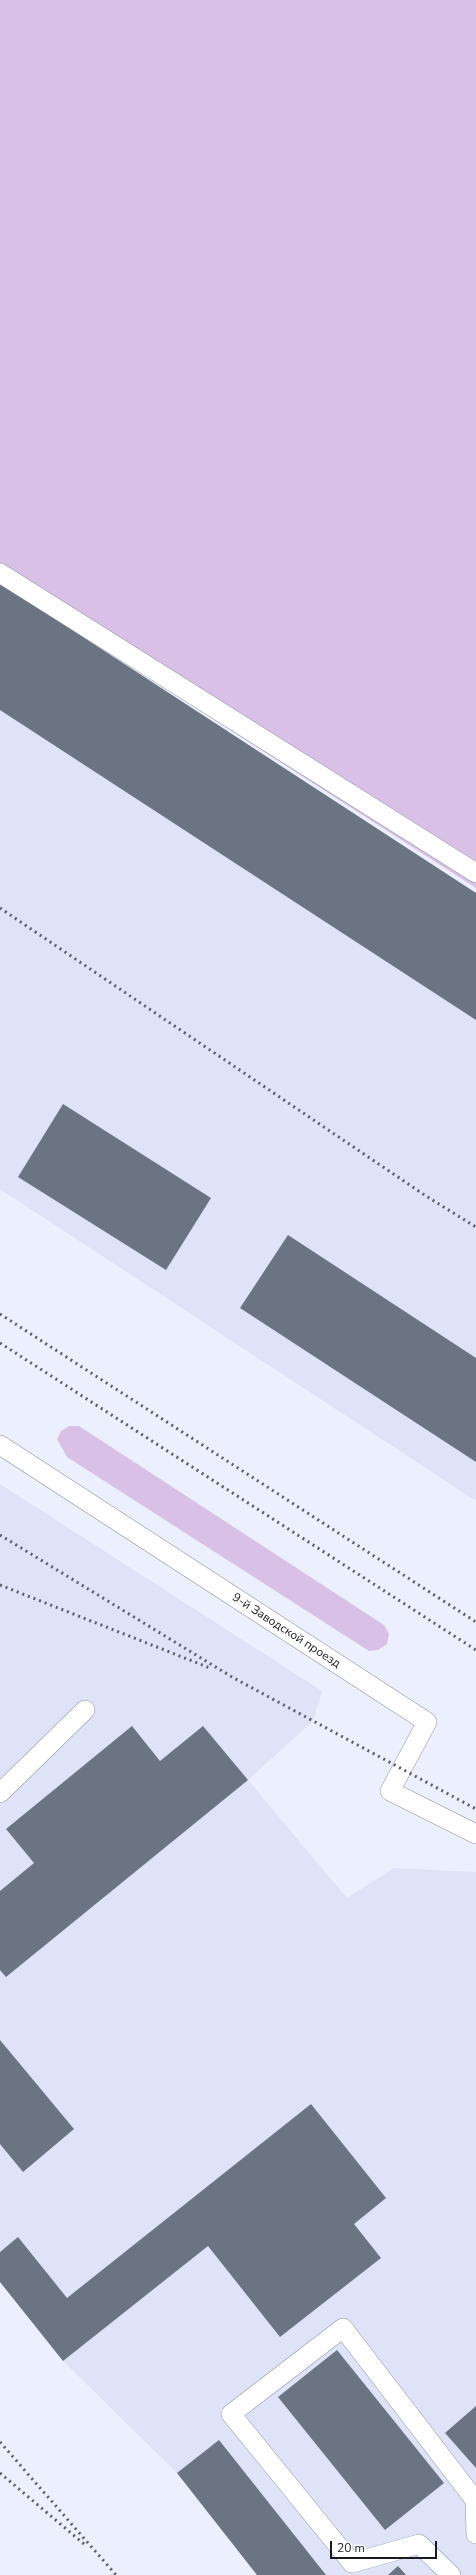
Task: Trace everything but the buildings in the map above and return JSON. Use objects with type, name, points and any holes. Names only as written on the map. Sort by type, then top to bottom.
[{"type":"lane","points":[[0,573],[476,873]]},
{"type":"lane","name":"9-й Заводской проезд","points":[[0,1445],[427,1722],[390,1791],[476,1834]]},
{"type":"lane","points":[[0,1792],[86,1710]]},
{"type":"lane","points":[[451,2575],[419,2544],[352,2563],[232,2414],[343,2328],[475,2500],[476,2534]]},
{"type":"shaded area","points":[[0,0],[476,0],[476,888],[0,582]]},
{"type":"shaded area","points":[[0,583],[476,893],[476,1501],[0,1189]]},
{"type":"shaded area","points":[[69,1426],[79,1426],[384,1625],[389,1634],[387,1644],[378,1650],[369,1651],[67,1457],[57,1439],[61,1431]]},
{"type":"shaded area","points":[[0,1484],[322,1691],[313,1721],[248,1780],[347,1898],[394,1868],[476,1872],[476,2575],[257,2575],[177,2473],[63,2361],[0,2282]]},
{"type":"railway","points":[[0,908],[426,1196],[476,1227]]},
{"type":"railway","points":[[0,1314],[476,1622]]},
{"type":"railway","points":[[0,1343],[476,1650]]},
{"type":"railway","points":[[0,1535],[232,1677],[476,1809]]},
{"type":"railway","points":[[0,1585],[210,1668]]},
{"type":"railway","points":[[0,2442],[116,2575]]},
{"type":"railway","points":[[0,2473],[84,2544]]}]
